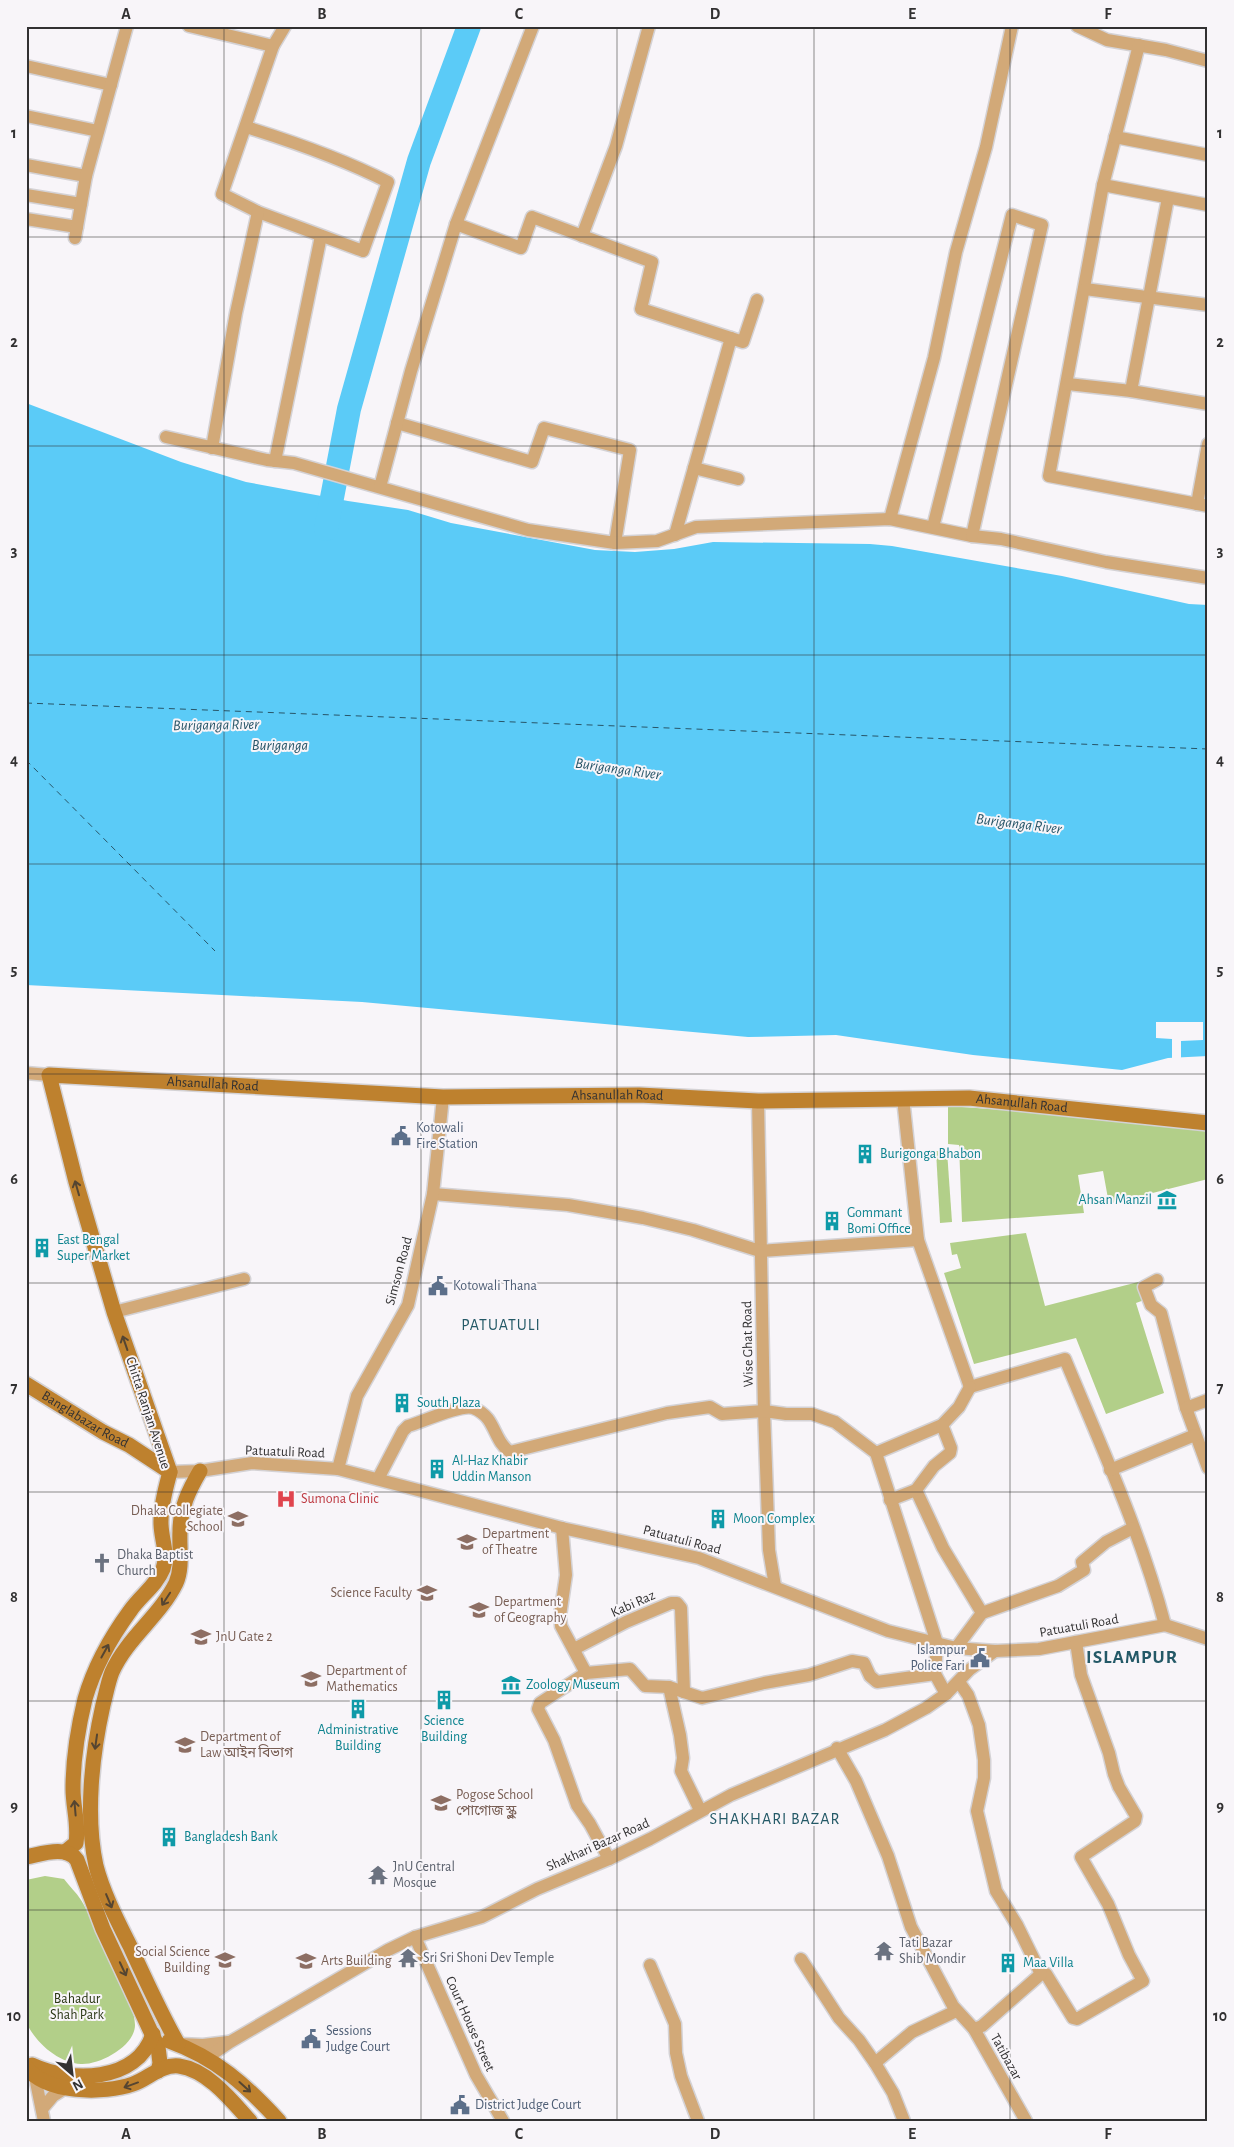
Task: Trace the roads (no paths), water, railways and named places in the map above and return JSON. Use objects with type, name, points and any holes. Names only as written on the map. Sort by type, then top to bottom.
[{"type":"main road","name":"Ahsanullah Road","points":[[49,1075],[443,1097],[639,1095],[758,1101],[969,1098],[1208,1123]]},
{"type":"main road","name":"Chitta Ranjan Avenue","points":[[49,1075],[76,1182],[114,1312],[170,1472],[160,1521],[166,1558],[162,1570],[153,1586],[130,1610],[105,1651],[85,1699],[75,1754],[73,1791],[77,1834],[71,1856]]},
{"type":"main road","name":"Banglabazar Road","points":[[26,1384],[103,1432],[129,1445],[170,1472]]},
{"type":"main road","points":[[178,2044],[166,2023],[108,1899],[96,1867],[92,1831],[93,1766],[98,1728],[108,1684],[124,1650],[162,1605],[176,1582],[180,1570],[182,1506],[200,1471]]},
{"type":"main road","points":[[26,1857],[94,1855]]},
{"type":"main road","points":[[71,1856],[153,2034],[160,2055],[158,2071]]},
{"type":"main road","points":[[153,2034],[208,2058],[228,2071],[259,2099],[279,2121]]},
{"type":"main road","points":[[26,2062],[45,2071],[64,2075],[101,2075],[126,2065],[142,2054],[149,2046],[153,2034]]},
{"type":"main road","points":[[192,2070],[208,2058]]},
{"type":"main road","points":[[29,2072],[67,2088],[103,2091],[120,2089],[136,2083],[165,2067],[179,2066],[205,2077],[250,2121]]},
{"type":"street","points":[[26,219],[76,232],[86,176],[127,26]]},
{"type":"street","points":[[189,26],[273,46]]},
{"type":"street","points":[[246,127],[289,141],[363,170],[388,182],[363,251],[258,212],[222,194],[273,46],[285,26]]},
{"type":"street","points":[[380,487],[410,370],[456,224],[533,26]]},
{"type":"street","points":[[582,236],[616,146],[649,26]]},
{"type":"street","points":[[890,519],[934,358],[956,252],[986,147],[1012,26]]},
{"type":"street","points":[[1077,26],[1107,40],[1208,61]]},
{"type":"street","points":[[1139,46],[1104,185],[1068,384],[1049,476],[1202,505],[1208,444]]},
{"type":"street","points":[[26,66],[111,85]]},
{"type":"street","points":[[26,116],[98,131]]},
{"type":"street","points":[[1116,137],[1208,154]]},
{"type":"street","points":[[26,165],[86,176]]},
{"type":"street","points":[[1104,185],[1208,205]]},
{"type":"street","points":[[26,195],[81,204]]},
{"type":"street","points":[[1130,391],[1168,198]]},
{"type":"street","points":[[212,448],[236,313],[258,212]]},
{"type":"street","points":[[933,527],[1012,215],[1042,225],[972,536]]},
{"type":"street","points":[[456,224],[521,248],[532,218],[652,262],[641,309],[743,342],[757,300]]},
{"type":"street","points":[[275,461],[321,236]]},
{"type":"street","points":[[1085,289],[1208,304]]},
{"type":"street","points":[[675,534],[731,338]]},
{"type":"street","points":[[1068,384],[1130,391],[1208,404]]},
{"type":"street","points":[[397,423],[532,462],[544,428],[630,450],[615,543]]},
{"type":"street","points":[[166,438],[275,461],[294,463],[528,530],[615,543],[657,541],[696,527],[890,519],[972,536],[1002,539],[1106,562],[1208,578]]},
{"type":"street","points":[[694,468],[738,479]]},
{"type":"street","name":"Ahsanullah Road","points":[[26,1073],[49,1075]]},
{"type":"street","name":"Simson Road","points":[[338,1469],[357,1396],[408,1305],[433,1194],[443,1097]]},
{"type":"street","points":[[903,1098],[918,1240],[970,1387]]},
{"type":"street","name":"Wise Ghat Road","points":[[758,1101],[764,1411],[769,1550],[775,1586]]},
{"type":"street","points":[[433,1194],[587,1208],[693,1230],[760,1251],[918,1240]]},
{"type":"street","points":[[114,1312],[244,1280]]},
{"type":"street","points":[[1158,1280],[1144,1287],[1151,1305],[1161,1313],[1186,1408],[1208,1468]]},
{"type":"street","points":[[876,1453],[942,1425],[959,1407],[970,1387],[1065,1359],[1133,1528],[1156,1591],[1165,1625]]},
{"type":"street","points":[[1186,1408],[1208,1400]]},
{"type":"street","points":[[378,1479],[403,1431],[408,1426],[471,1407],[481,1412],[489,1420],[503,1448],[510,1452],[667,1413],[710,1408],[722,1414],[764,1411],[786,1414],[812,1414],[835,1422],[876,1453],[937,1643],[935,1674],[946,1694]]},
{"type":"street","points":[[890,1500],[916,1490],[934,1466],[951,1450],[942,1425]]},
{"type":"street","points":[[1110,1470],[1195,1435]]},
{"type":"street","name":"Patuatuli Road","points":[[170,1472],[200,1471],[252,1463],[338,1469],[562,1528],[700,1558],[888,1631],[956,1648],[995,1651],[1040,1648],[1165,1625],[1208,1639]]},
{"type":"street","points":[[916,1490],[943,1548],[982,1613]]},
{"type":"street","points":[[562,1528],[566,1575],[560,1616],[561,1626],[586,1673]]},
{"type":"street","points":[[956,1648],[982,1613],[1058,1586],[1084,1570],[1082,1562],[1106,1542],[1133,1528]]},
{"type":"street","name":"Kabi Raz","points":[[574,1649],[626,1622],[671,1603],[677,1603],[681,1608],[684,1692]]},
{"type":"street","points":[[1041,1974],[1046,1974],[1075,2019],[1143,1981],[1129,1955],[1108,1904],[1081,1857],[1135,1821],[1136,1816],[1119,1787],[1114,1774],[1109,1753],[1081,1675],[1076,1642]]},
{"type":"street","name":"Shakhari Bazar Road","points":[[208,2058],[230,2042],[388,1950],[415,1937],[482,1918],[537,1889],[609,1859],[650,1839],[700,1810],[837,1748],[864,1740],[885,1730],[926,1708],[946,1694],[969,1670],[995,1651]]},
{"type":"street","points":[[609,1859],[577,1805],[554,1740],[538,1709],[540,1703],[586,1673],[630,1669],[645,1686],[669,1687],[702,1698],[727,1694],[764,1683],[809,1675],[852,1661],[864,1664],[870,1676],[877,1682],[935,1674]]},
{"type":"street","points":[[959,1682],[968,1695],[979,1725],[984,1760],[984,1778],[977,1811],[996,1891],[1041,1974]]},
{"type":"street","points":[[669,1687],[680,1734],[683,1758],[681,1771],[700,1810]]},
{"type":"street","name":"Tatibazar","points":[[837,1748],[856,1781],[888,1856],[911,1927],[956,2010],[974,2029],[1026,2121]]},
{"type":"street","name":"Court House Street","points":[[415,1937],[476,2075],[503,2121]]},
{"type":"street","points":[[801,1960],[839,2018],[859,2040],[875,2063],[893,2093],[904,2121]]},
{"type":"street","points":[[650,1965],[675,2024],[676,2053],[681,2076],[698,2121]]},
{"type":"street","points":[[974,2029],[982,2026],[1041,1974]]},
{"type":"street","points":[[875,2063],[912,2032],[956,2010]]},
{"type":"street","points":[[178,2044],[203,2045],[230,2042]]},
{"type":"street","points":[[29,2072],[43,2115]]},
{"type":"street","points":[[43,2115],[53,2096],[67,2088]]},
{"type":"water","name":"Buriganga","points":[[26,403],[181,462],[246,482],[408,510],[451,523],[595,550],[635,552],[674,549],[713,542],[870,544],[892,546],[1062,576],[1189,604],[1208,605],[1208,1056],[1168,1058],[1122,1070],[973,1055],[836,1035],[748,1037],[362,1002],[26,985]]},
{"type":"waterway","points":[[326,529],[349,409],[419,161],[469,26]]},
{"type":"place","name":"Kotowali Fire Station","points":[[401,1136]]},
{"type":"place","name":"Burigonga Bhabon","points":[[865,1154]]},
{"type":"place","name":"Ahsan Manzil","points":[[1167,1200]]},
{"type":"place","name":"Gommant Bomi Office","points":[[832,1221]]},
{"type":"place","name":"East Bengal Super Market","points":[[42,1248]]},
{"type":"place","name":"Kotowali Thana","points":[[438,1286]]},
{"type":"place","name":"South Plaza","points":[[402,1403]]},
{"type":"place","name":"Al-Haz Khabir Uddin Manson","points":[[437,1469]]},
{"type":"place","name":"Sumona Clinic","points":[[286,1499]]},
{"type":"place","name":"Dhaka Collegiate School","points":[[238,1519]]},
{"type":"place","name":"Moon Complex","points":[[718,1519]]},
{"type":"place","name":"Department of Theatre","points":[[467,1542]]},
{"type":"place","name":"Dhaka Baptist Church","points":[[102,1563]]},
{"type":"place","name":"Science Faculty","points":[[427,1593]]},
{"type":"place","name":"Department of Geography","points":[[479,1610]]},
{"type":"place","name":"JnU Gate 2","points":[[201,1637]]},
{"type":"place","name":"Islampur Police Fari","points":[[980,1658]]},
{"type":"place","name":"Department of Mathematics","points":[[311,1679]]},
{"type":"place","name":"Zoology Museum","points":[[511,1685]]},
{"type":"place","name":"Science Building","points":[[444,1700]]},
{"type":"place","name":"Administrative Building","points":[[358,1709]]},
{"type":"place","name":"Department of Law আইন বিভাগ","points":[[185,1745]]},
{"type":"place","name":"Pogose School পোগোজ স্কুল","points":[[441,1803]]},
{"type":"place","name":"Bangladesh Bank","points":[[169,1837]]},
{"type":"place","name":"JnU Central Mosque","points":[[378,1875]]},
{"type":"place","name":"Tati Bazar Shib Mondir","points":[[884,1951]]},
{"type":"place","name":"Sri Sri Shoni Dev Temple","points":[[408,1958]]},
{"type":"place","name":"Social Science Building","points":[[225,1960]]},
{"type":"place","name":"Arts Building","points":[[306,1961]]},
{"type":"place","name":"Maa Villa","points":[[1008,1963]]},
{"type":"place","name":"Sessions Judge Court","points":[[311,2039]]},
{"type":"place","name":"District Judge Court","points":[[460,2105]]},
{"type":"district","name":"PATUATULI","points":[[501,1325]]},
{"type":"district","name":"ISLAMPUR","points":[[1132,1657]]},
{"type":"district","name":"SHAKHARI BAZAR","points":[[775,1819]]},
{"type":"water label","name":"Buriganga River","points":[[216,725]]},
{"type":"water label","name":"Buriganga River","points":[[618,769]]},
{"type":"water label","name":"Buriganga River","points":[[1019,824]]},
{"type":"park label","name":"Bahadur Shah Park","points":[[77,2008]]}]
